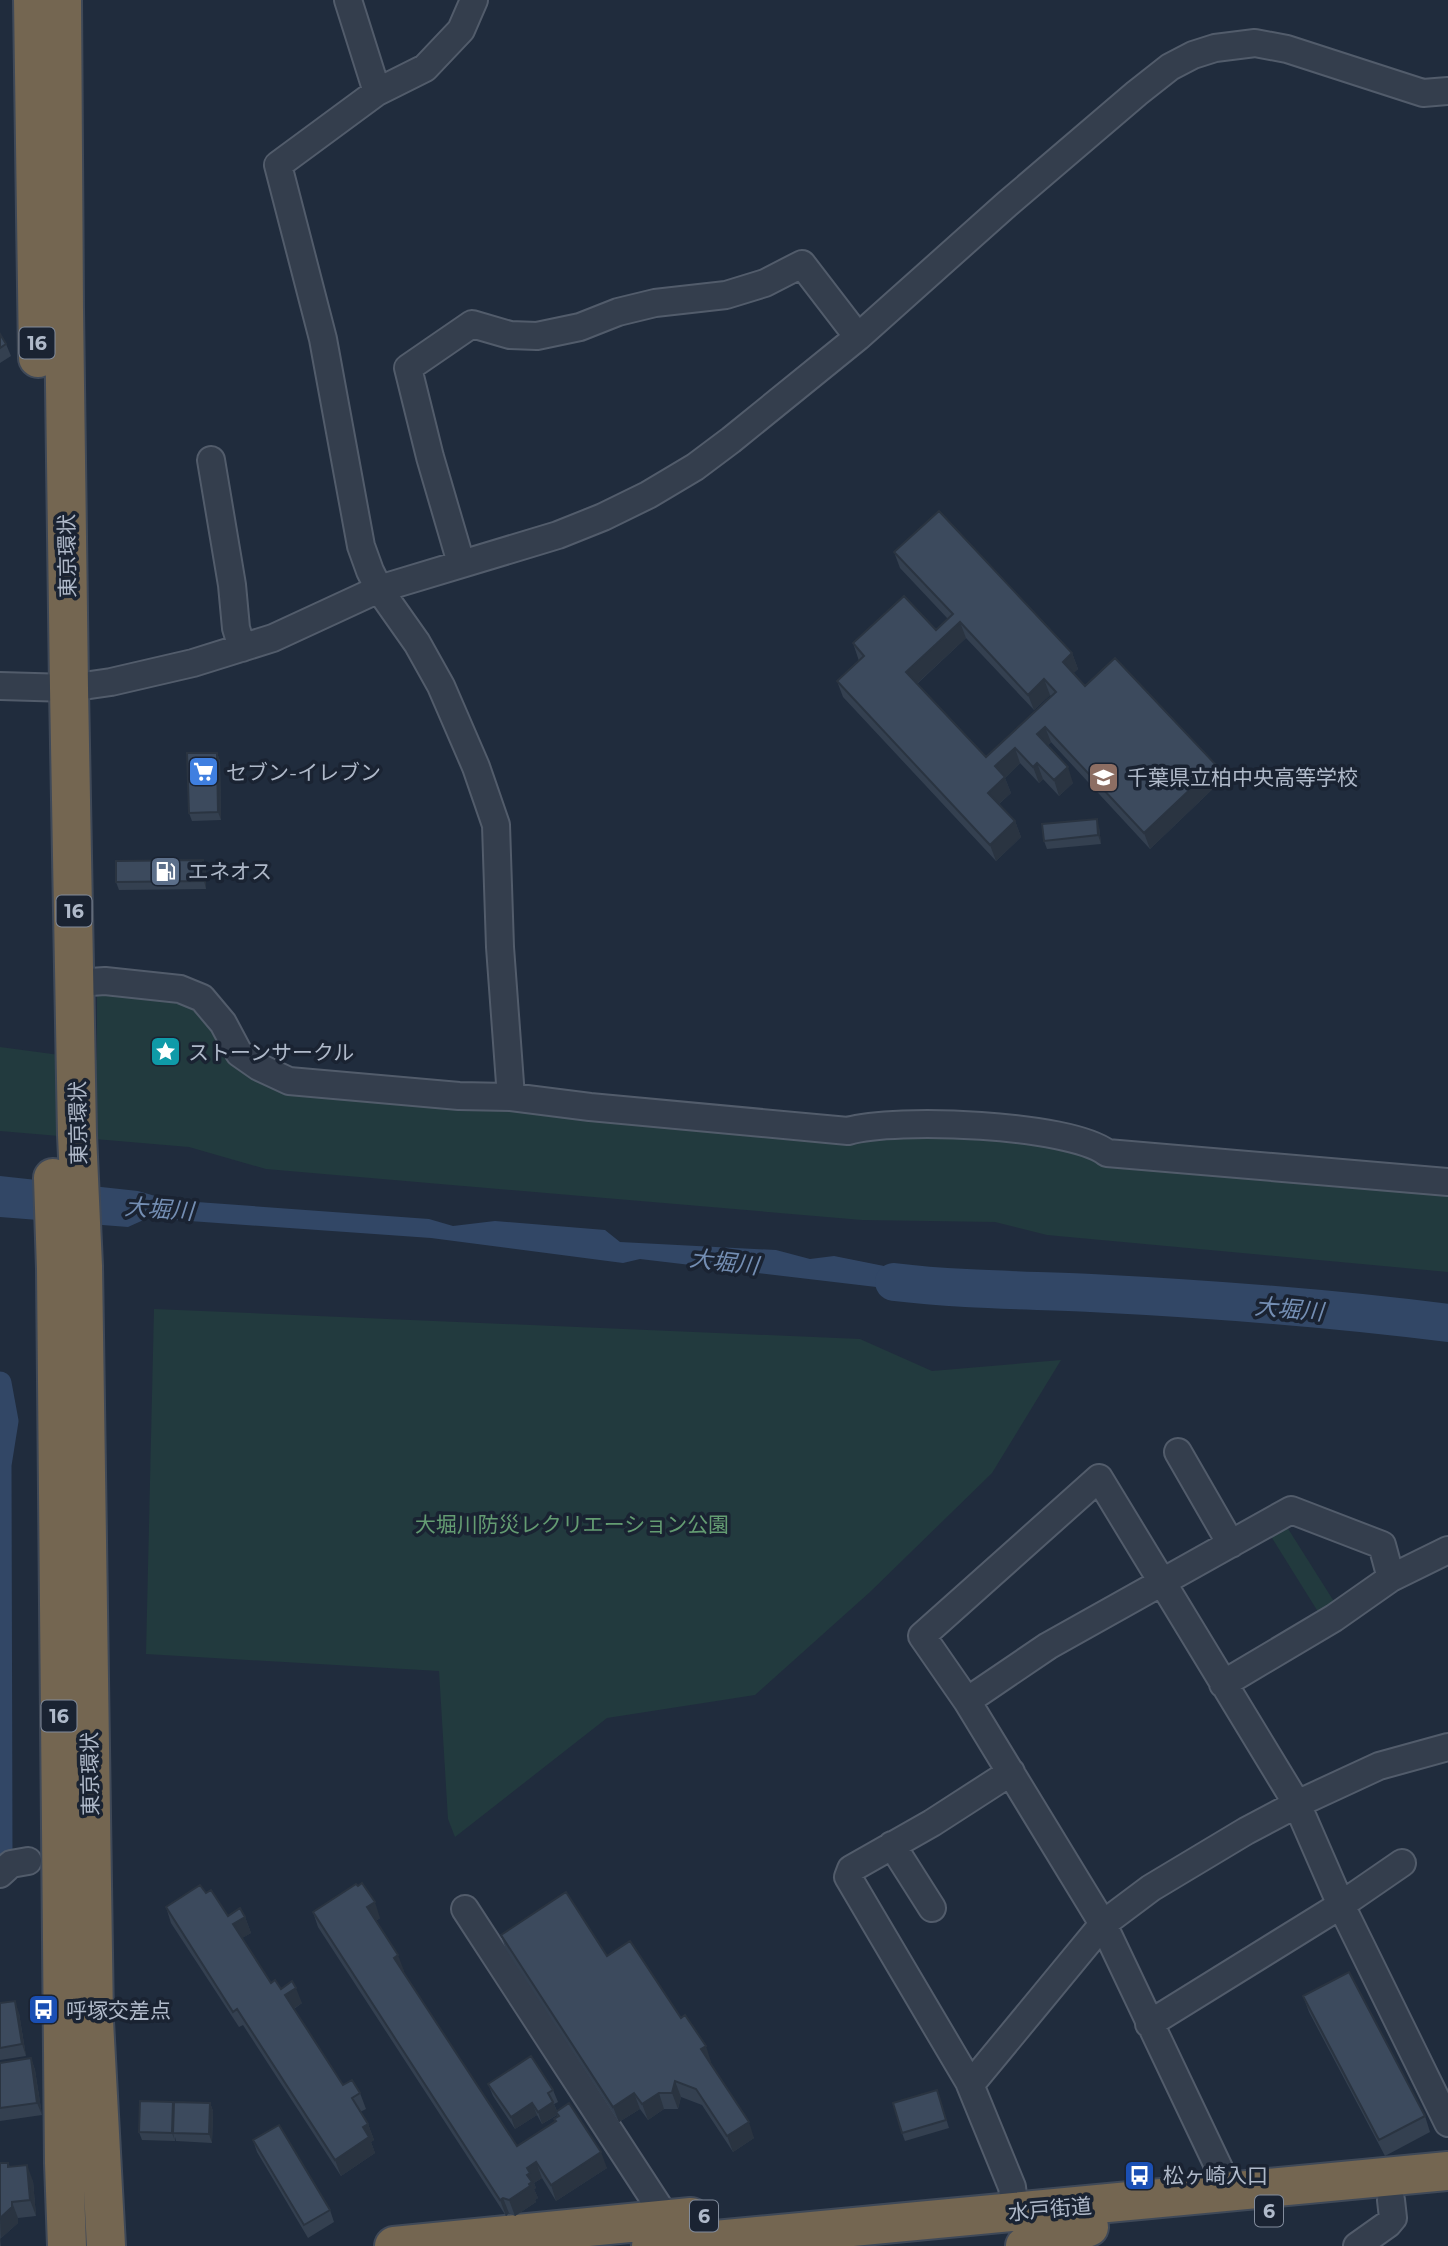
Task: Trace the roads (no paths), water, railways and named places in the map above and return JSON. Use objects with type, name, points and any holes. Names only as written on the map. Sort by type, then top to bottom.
[{"type":"highway","name":"東京環状","points":[[33,0],[57,687],[64,1135],[94,2021],[106,2246]]},
{"type":"highway","name":"東京環状","points":[[62,0],[64,309],[57,687],[75,983],[64,1135]]},
{"type":"highway","name":"東京環状","points":[[67,2246],[60,1872],[69,1267]]},
{"type":"highway","name":"水戸街道","points":[[656,2233],[1020,2229],[1222,2194],[1448,2171]]},
{"type":"highway","name":"水戸街道","points":[[887,2246],[1448,2195]]},
{"type":"highway","name":"6","points":[[1020,2229],[1039,2244],[1090,2227]]},
{"type":"highway","name":"6","points":[[394,2246],[656,2233]]},
{"type":"street","points":[[348,0],[377,92]]},
{"type":"street","points":[[474,0],[461,30],[425,68],[377,92],[278,165],[324,339],[361,546],[379,589],[417,643],[441,686],[476,767],[496,825],[500,947],[511,1097]]},
{"type":"street","points":[[0,686],[57,687],[126,679],[242,648],[273,638],[379,589],[461,563],[514,550],[604,517],[681,476],[731,440],[858,337],[1137,93],[1170,67],[1193,55],[1215,48],[1255,43],[1287,49],[1423,93],[1448,91]]},
{"type":"street","points":[[461,563],[430,457],[408,368],[472,324],[510,335],[537,336],[580,327],[618,312],[655,303],[726,295],[765,283],[802,264],[858,337]]},
{"type":"street","points":[[211,460],[232,585],[236,628],[242,648]]},
{"type":"street","points":[[75,983],[104,981],[180,989],[202,998],[223,1023],[239,1053],[259,1067],[289,1081],[458,1096],[511,1097],[590,1107],[848,1130],[866,1125],[947,1122],[1084,1141],[1107,1153],[1448,1182]]},
{"type":"street","points":[[1178,1452],[1231,1544]]},
{"type":"street","points":[[1222,2194],[1219,2168],[1103,1924],[967,1701],[922,1636],[1099,1478],[1297,1804],[1340,1905],[1448,2123]]},
{"type":"street","points":[[967,1701],[1048,1646],[1291,1510],[1382,1545],[1391,1578]]},
{"type":"street","points":[[1223,1684],[1334,1618],[1391,1578],[1448,1550]]},
{"type":"street","points":[[969,2082],[985,2067],[1103,1924],[1151,1888],[1297,1804],[1379,1766],[1448,1747]]},
{"type":"street","points":[[1011,1772],[851,1870],[848,1877],[969,2082],[1005,2166],[1020,2229]]},
{"type":"street","points":[[892,1845],[932,1908]]},
{"type":"street","points":[[0,1874],[11,1864],[28,1861]]},
{"type":"street","points":[[1149,2024],[1340,1905],[1402,1863]]},
{"type":"street","points":[[465,1909],[659,2207],[656,2233]]},
{"type":"street","points":[[1357,2246],[1393,2218],[1391,2200]]},
{"type":"water","points":[[0,1176],[138,1191],[169,1200],[429,1219],[453,1226],[495,1221],[605,1230],[620,1242],[776,1250],[810,1259],[834,1256],[944,1278],[944,1295],[640,1259],[623,1263],[431,1238],[148,1218],[128,1227],[0,1217]]},
{"type":"waterway","name":"大堀川","points":[[894,1282],[1225,1301],[1448,1323]]},
{"type":"waterway","points":[[0,1383],[7,1421],[0,1465],[1,1856]]},
{"type":"place","name":"セブン-イレブン","points":[[203,772]]},
{"type":"place","name":"千葉県立柏中央高等学校","points":[[1104,777]]},
{"type":"place","name":"エネオス","points":[[165,871]]},
{"type":"place","name":"ストーンサークル","points":[[165,1052]]},
{"type":"place","name":"呼塚交差点","points":[[43,2010]]},
{"type":"place","name":"松ヶ崎入口","points":[[1140,2175]]},
{"type":"park label","name":"大堀川防災レクリエーション公園","points":[[572,1524]]}]
